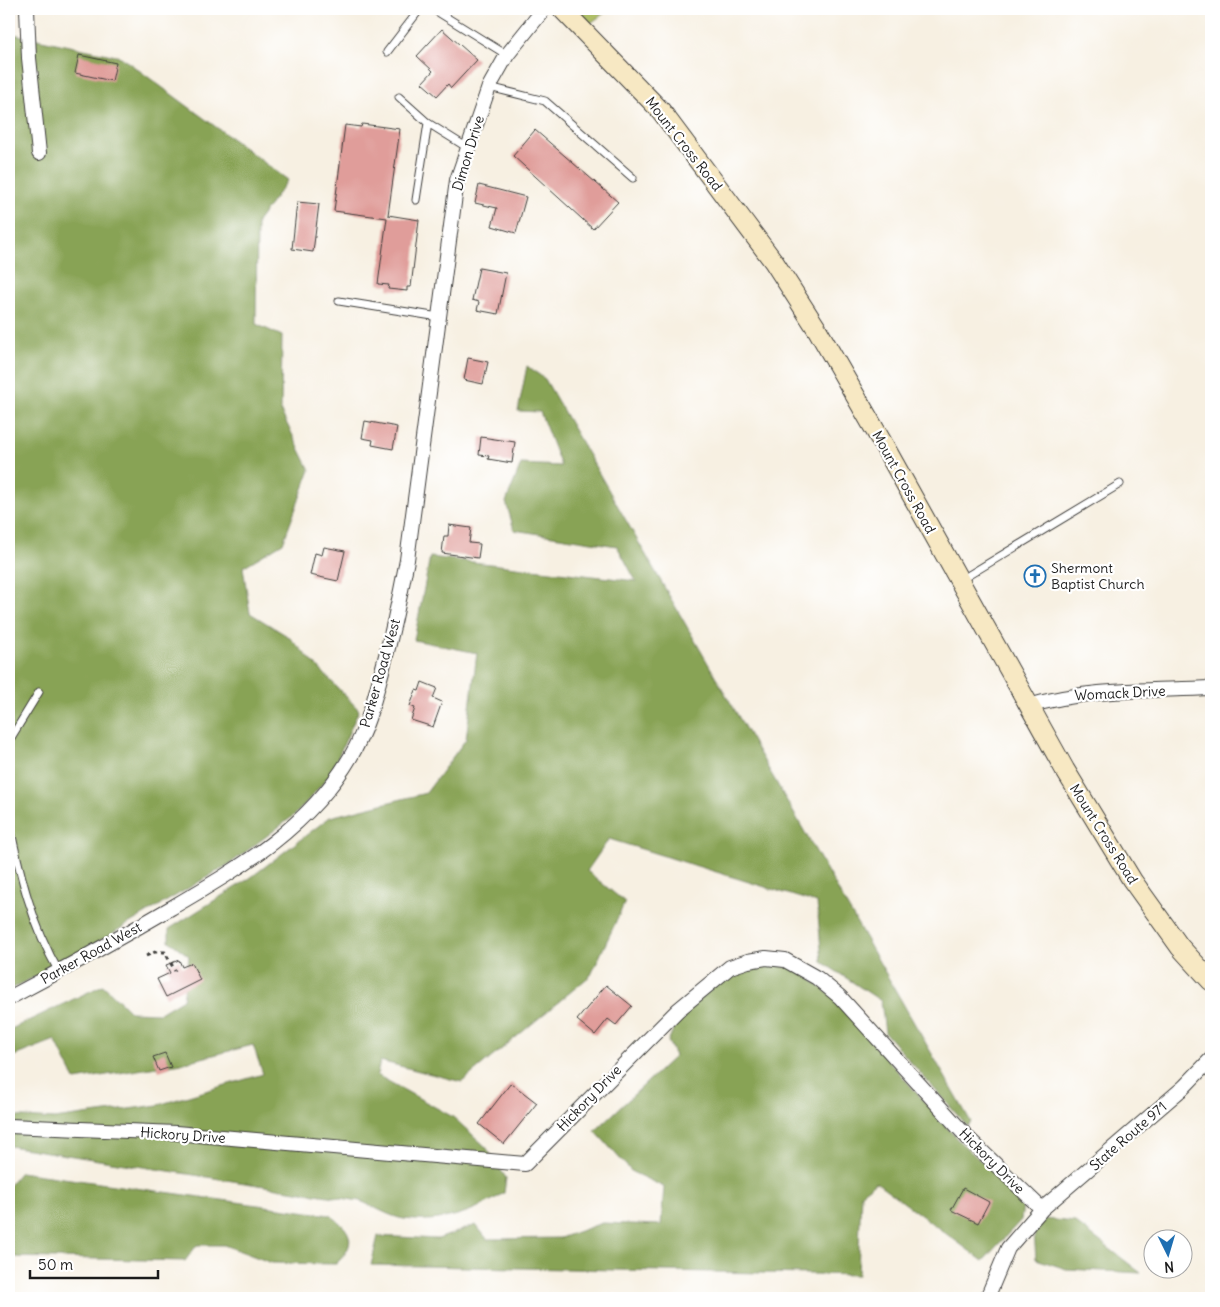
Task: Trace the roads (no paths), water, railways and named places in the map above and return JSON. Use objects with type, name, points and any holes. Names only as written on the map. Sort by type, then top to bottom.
[{"type":"main road","name":"Mount Cross Road","points":[[562,9],[661,111],[774,262],[837,364],[1029,706],[1132,880],[1180,947],[1211,981]]},
{"type":"street","points":[[27,9],[29,58],[39,153]]},
{"type":"street","name":"Dimon Drive","points":[[435,345],[457,180],[488,86],[507,56],[544,9]]},
{"type":"street","name":"Parker Road West","points":[[9,998],[81,961],[248,862],[279,840],[332,787],[352,755],[369,720],[398,610],[407,560],[435,345]]},
{"type":"street","name":"Womack Drive","points":[[1029,706],[1056,698],[1082,694],[1211,688]]},
{"type":"street","name":"Hickory Drive","points":[[9,1126],[176,1133],[525,1164],[678,1010],[730,967],[766,958],[792,962],[817,978],[840,997],[968,1138],[1042,1210]]},
{"type":"street","name":"State Route 971","points":[[987,1298],[1008,1248],[1042,1210],[1184,1087],[1211,1059]]},
{"type":"lane","points":[[387,52],[420,9]]},
{"type":"lane","points":[[433,9],[507,56]]},
{"type":"lane","points":[[488,86],[545,101],[633,178]]},
{"type":"lane","points":[[399,97],[428,123],[468,148]]},
{"type":"lane","points":[[416,200],[428,123]]},
{"type":"lane","points":[[339,301],[439,317]]},
{"type":"lane","points":[[959,581],[1120,484]]},
{"type":"lane","points":[[9,741],[39,692]]},
{"type":"lane","points":[[9,822],[17,865],[34,922],[59,972]]},
{"type":"place","name":"Shermont Baptist Church","points":[[1035,576]]}]
